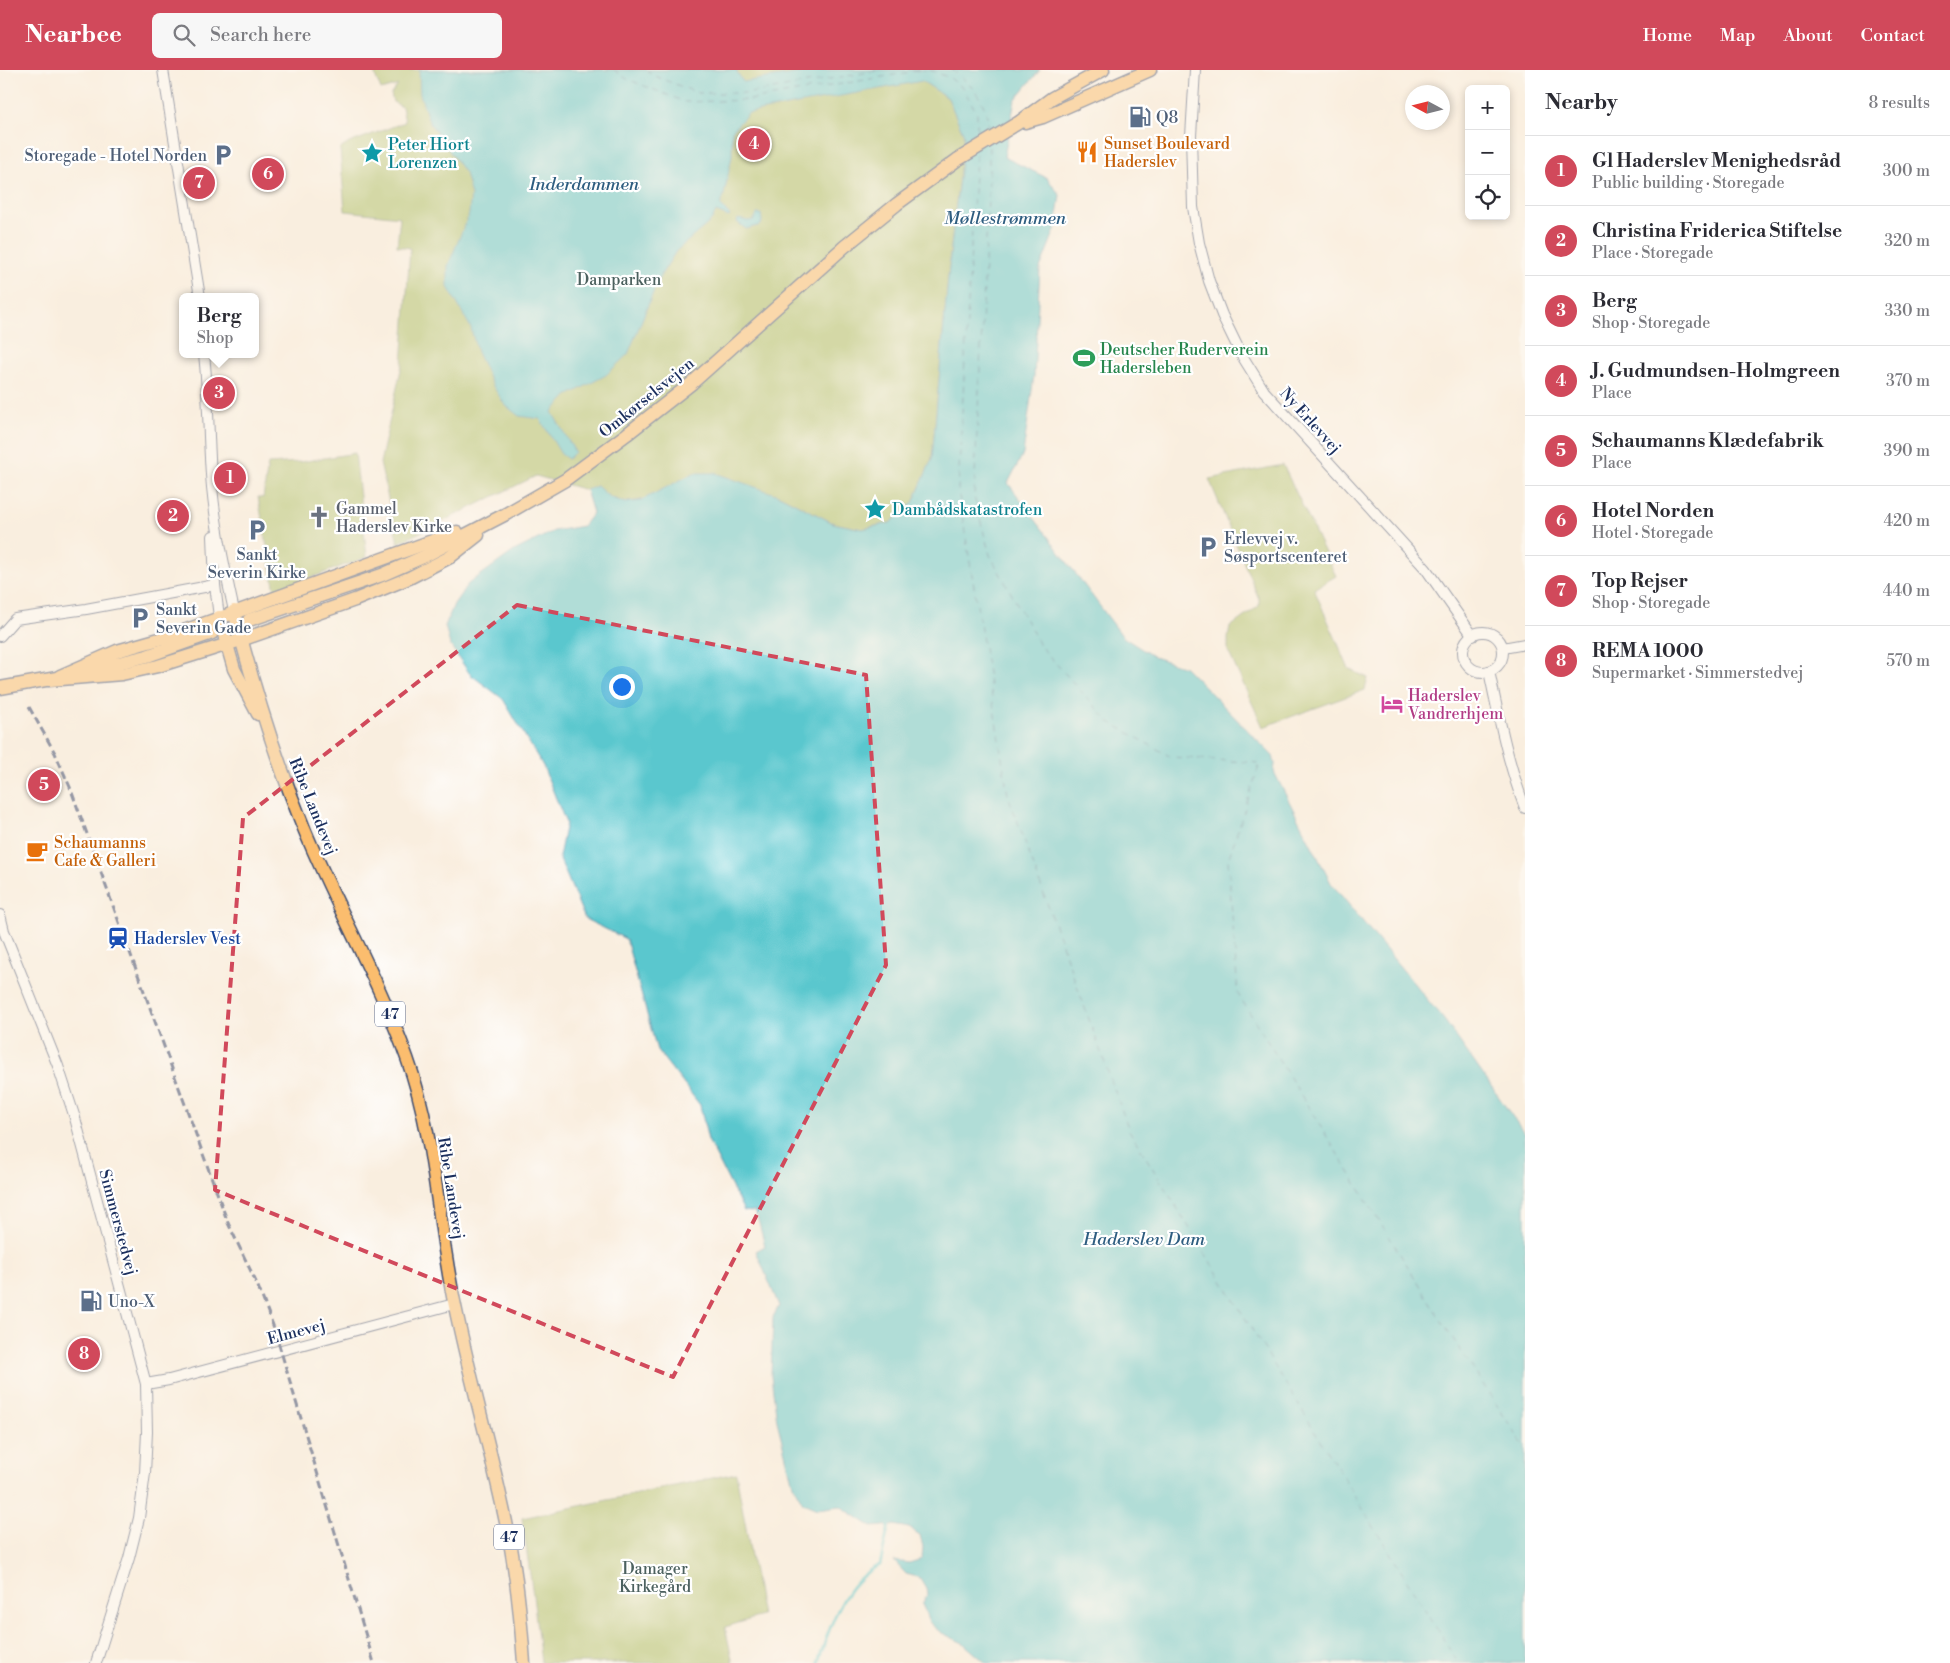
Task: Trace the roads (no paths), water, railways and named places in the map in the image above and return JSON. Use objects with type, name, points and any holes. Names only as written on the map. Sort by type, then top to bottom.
[{"type":"main road","name":"Omkørselsvejen","points":[[249,620],[382,575],[423,557],[566,480],[692,383],[844,247],[957,160],[1018,123],[1052,98],[1103,70]]},
{"type":"main road","points":[[1101,92],[1110,80],[1130,70]]},
{"type":"main road","name":"Omkørselsvejen","points":[[1018,123],[1043,117],[1150,70]]},
{"type":"main road","points":[[49,680],[117,651],[170,636],[226,614],[506,514]]},
{"type":"main road","points":[[49,680],[122,674],[158,666],[234,642],[354,600],[409,578],[450,557],[506,514]]},
{"type":"main road","name":"Ribe Landevej","points":[[226,614],[234,642],[255,687],[271,741],[305,831],[392,1020],[408,1060],[420,1102],[429,1143],[454,1304],[509,1538],[518,1598],[524,1663]]},
{"type":"main road","points":[[0,688],[49,680],[147,656],[212,633]]},
{"type":"main road","name":"Ribe Landevej","points":[[234,642],[234,669],[271,741]]},
{"type":"street","points":[[164,70],[199,293]]},
{"type":"street","name":"Ny Erlevvej","points":[[1195,70],[1191,136],[1193,207],[1199,243],[1209,281],[1222,315],[1241,354],[1264,390],[1426,569],[1472,636]]},
{"type":"street","points":[[204,358],[212,488],[215,585],[226,614]]},
{"type":"street","points":[[212,488],[223,562],[226,614]]},
{"type":"street","points":[[214,541],[226,614]]},
{"type":"street","points":[[0,636],[14,619],[86,609],[215,585]]},
{"type":"street","points":[[1485,632],[1491,634],[1500,642],[1503,648],[1502,660],[1499,665],[1489,671],[1477,671],[1465,659],[1465,646],[1472,636],[1485,632]]},
{"type":"street","points":[[1503,648],[1525,644]]},
{"type":"street","points":[[1489,671],[1500,724],[1517,787],[1525,808]]},
{"type":"street","name":"Simmerstedvej","points":[[0,915],[4,931],[58,1066],[75,1118],[146,1384],[147,1432],[145,1473],[139,1518],[129,1558],[96,1663]]},
{"type":"street","name":"Elmevej","points":[[146,1384],[179,1378],[454,1304]]},
{"type":"water","name":"Haderslev Dam","points":[[419,70],[736,70],[743,82],[817,70],[1040,70],[1015,100],[1004,157],[1047,178],[1060,195],[1055,230],[1040,268],[1034,376],[1023,454],[1008,483],[1123,637],[1154,657],[1185,667],[1273,756],[1274,772],[1331,883],[1445,1021],[1525,1134],[1525,1663],[986,1663],[963,1643],[940,1632],[929,1622],[922,1604],[927,1595],[926,1588],[920,1578],[906,1574],[894,1561],[909,1563],[922,1559],[923,1547],[920,1535],[909,1528],[894,1525],[872,1527],[840,1506],[817,1509],[803,1503],[793,1485],[777,1421],[771,1376],[773,1317],[779,1306],[756,1251],[765,1246],[756,1212],[744,1211],[708,1140],[700,1105],[657,1050],[626,939],[585,919],[559,857],[566,823],[543,766],[503,699],[470,674],[450,645],[445,626],[454,604],[468,584],[514,551],[554,531],[583,526],[593,513],[586,490],[597,486],[609,497],[625,503],[640,501],[694,473],[715,473],[781,496],[833,523],[862,529],[890,523],[913,503],[932,459],[950,256],[964,135],[948,98],[922,81],[748,113],[732,131],[732,156],[720,205],[730,215],[729,217],[716,212],[711,221],[676,251],[659,278],[628,354],[606,375],[567,396],[552,412],[575,452],[568,459],[561,454],[540,419],[519,416],[505,405],[493,386],[477,352],[471,328],[448,287],[448,266],[469,214],[471,195],[465,173],[429,122],[420,94]]},
{"type":"water","points":[[757,214],[761,214],[761,225],[746,229],[737,222],[738,219],[754,220]]},
{"type":"waterway","points":[[818,1663],[827,1635],[847,1593],[867,1572],[880,1565],[889,1525]]},
{"type":"railway","points":[[29,707],[55,753],[70,787],[228,1223],[257,1284],[274,1328],[374,1663]]},
{"type":"place","name":"Q8","points":[[1140,117]]},
{"type":"place","name":"J. Gudmundsen-Holmgreen","points":[[754,144]]},
{"type":"place","name":"Sunset Boulevard Haderslev","points":[[1087,152]]},
{"type":"place","name":"Peter Hiort Lorenzen","points":[[372,153]]},
{"type":"place","name":"Storegade - Hotel Norden","points":[[223,155]]},
{"type":"place","name":"Hotel Norden","points":[[268,174]]},
{"type":"place","name":"Top Rejser","points":[[199,183]]},
{"type":"place","name":"Deutscher Ruderverein Hadersleben","points":[[1084,358]]},
{"type":"place","name":"Berg","points":[[219,393]]},
{"type":"place","name":"Gl Haderslev Menighedsråd","points":[[230,478]]},
{"type":"place","name":"Dambådskatastrofen","points":[[875,509]]},
{"type":"place","name":"Christina Friderica Stiftelse","points":[[173,516]]},
{"type":"place","name":"Gammel Haderslev Kirke","points":[[319,517]]},
{"type":"place","name":"Sankt Severin Kirke","points":[[257,530]]},
{"type":"place","name":"Erlevvej v. Søsportscenteret","points":[[1208,547]]},
{"type":"place","name":"Sankt Severin Gade","points":[[140,618]]},
{"type":"place","name":"Haderslev Vandrerhjem","points":[[1392,704]]},
{"type":"place","name":"Schaumanns Klædefabrik","points":[[44,785]]},
{"type":"place","name":"Schaumanns Cafe & Galleri","points":[[37,851]]},
{"type":"place","name":"Haderslev Vest","points":[[118,938]]},
{"type":"place","name":"Uno-X","points":[[91,1301]]},
{"type":"place","name":"REMA 1000","points":[[84,1354]]},
{"type":"water label","name":"Inderdammen","points":[[584,184]]},
{"type":"water label","name":"Møllestrømmen","points":[[1005,218]]},
{"type":"park label","name":"Damparken","points":[[619,279]]},
{"type":"park label","name":"Damager Kirkegård","points":[[655,1577]]}]
